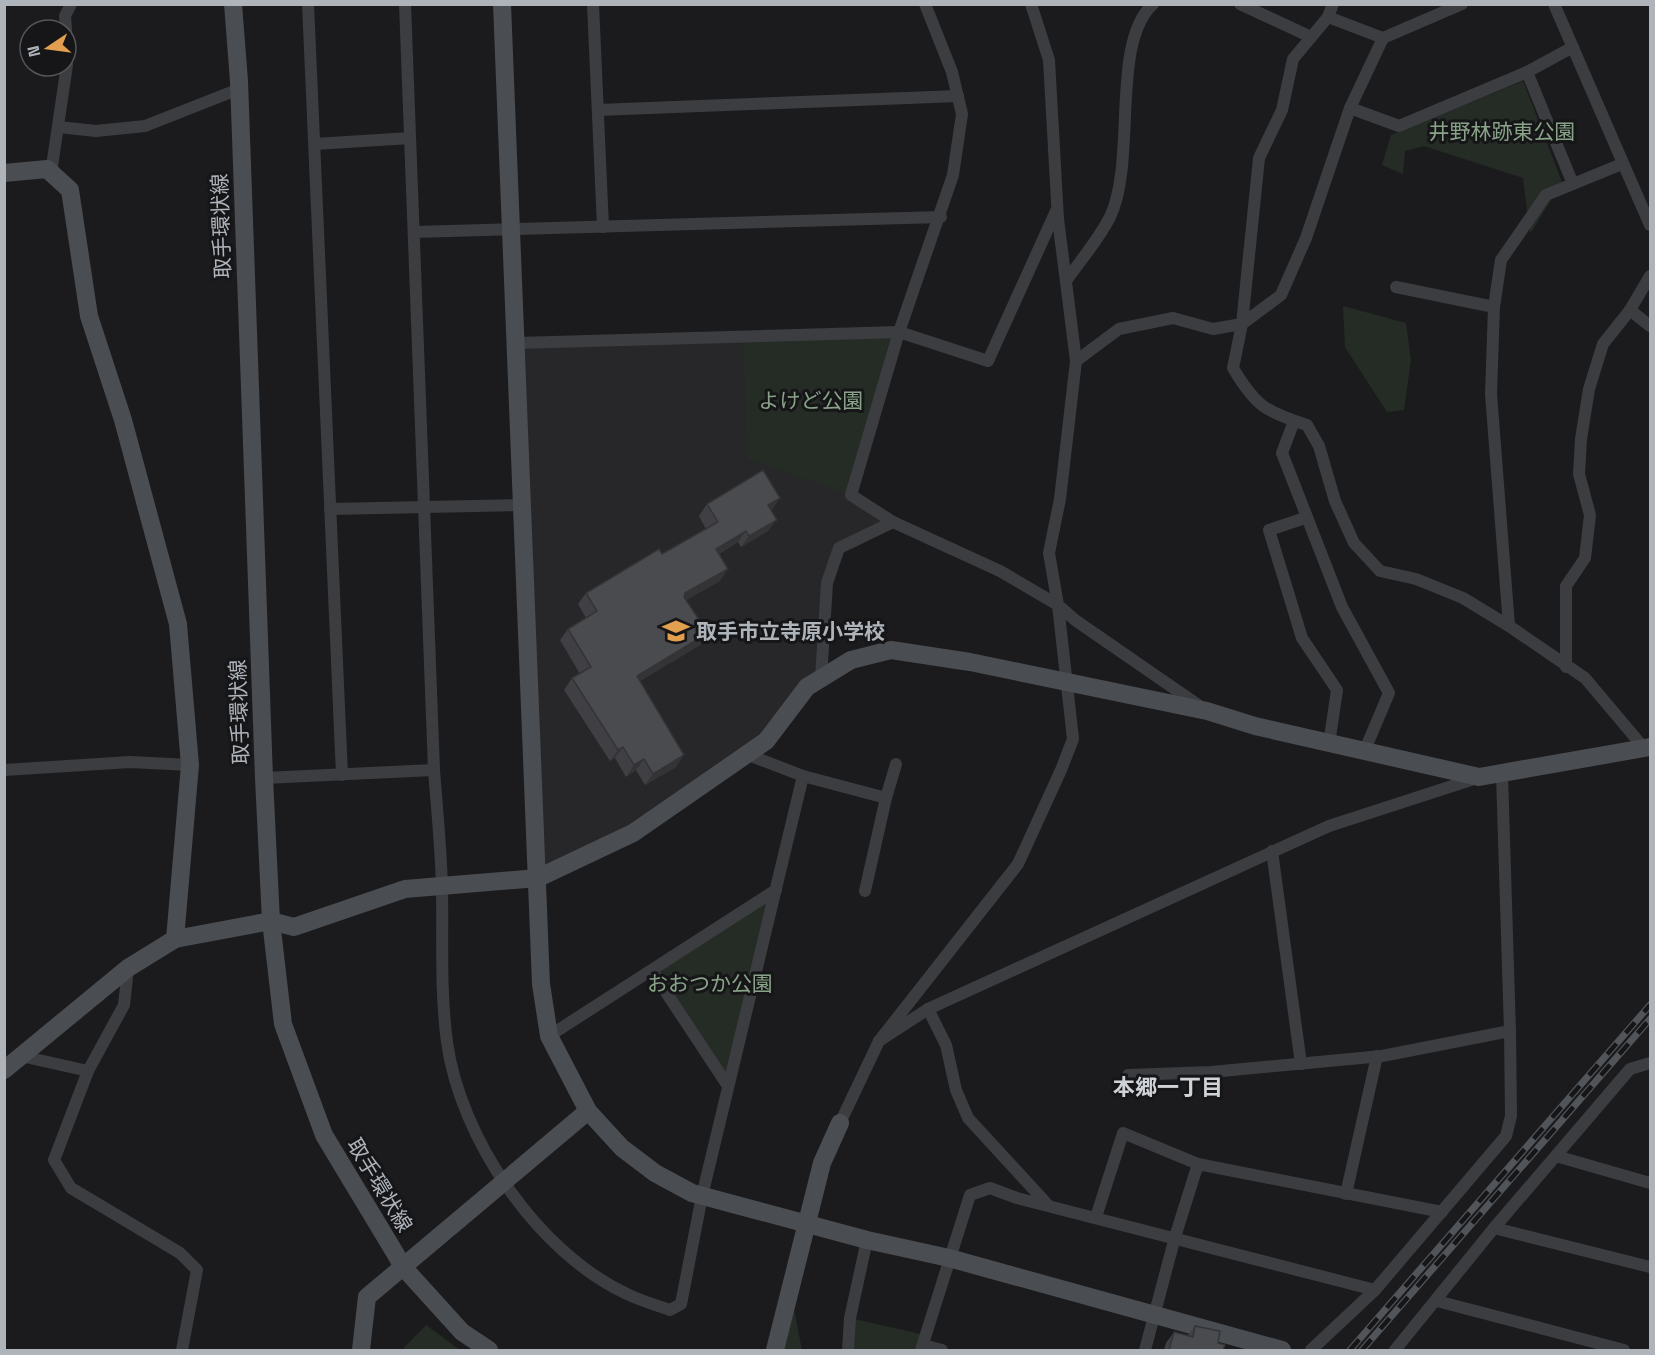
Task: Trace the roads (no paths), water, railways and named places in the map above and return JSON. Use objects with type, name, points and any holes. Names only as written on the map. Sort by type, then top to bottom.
[{"type":"street","points":[[65,18],[71,4]]},
{"type":"street","name":"取手環状線","points":[[233,4],[239,89],[271,921],[283,1024],[324,1135],[404,1268],[462,1332],[489,1350]]},
{"type":"street","points":[[308,4],[341,774]]},
{"type":"street","points":[[405,4],[434,770],[441,887],[441,959],[447,1042],[463,1109],[483,1151],[531,1217],[582,1266],[627,1294],[670,1310],[681,1304],[702,1196],[803,776]]},
{"type":"street","points":[[502,4],[510,229],[524,505],[541,984],[549,1036],[588,1111],[622,1148],[656,1173],[692,1193],[867,1240],[949,1258],[1282,1350]]},
{"type":"street","points":[[593,4],[603,226]]},
{"type":"street","points":[[925,4],[952,72],[962,114],[955,165],[941,217],[898,332],[851,495],[893,522],[1000,571],[1058,605],[1075,620],[1207,711]]},
{"type":"street","points":[[775,1350],[805,1223],[822,1163],[879,1041],[1018,864],[1073,739],[1058,605],[1049,553],[1060,500],[1076,361],[1059,206],[1049,60],[1031,4]]},
{"type":"street","points":[[1066,281],[1111,216],[1124,157],[1131,43],[1154,4]]},
{"type":"street","points":[[1240,4],[1311,37]]},
{"type":"street","points":[[1333,4],[1328,17],[1293,59],[1282,110],[1259,158],[1242,324],[1233,368],[1247,392],[1274,415],[1307,425],[1319,446],[1335,501],[1354,543],[1380,571],[1416,579],[1463,598],[1509,626],[1585,678],[1647,747]]},
{"type":"street","points":[[1554,4],[1650,225]]},
{"type":"street","points":[[1076,361],[1119,328],[1173,318],[1213,329],[1242,324],[1281,295],[1306,238],[1350,108],[1383,38],[1459,5]]},
{"type":"street","points":[[1328,17],[1383,38]]},
{"type":"street","points":[[1350,108],[1399,126],[1527,72],[1573,47]]},
{"type":"street","points":[[1527,72],[1574,184]]},
{"type":"street","points":[[51,173],[65,78]]},
{"type":"street","points":[[58,127],[96,131],[145,126],[239,89]]},
{"type":"street","points":[[598,110],[958,96]]},
{"type":"street","points":[[315,144],[410,138]]},
{"type":"street","points":[[1509,626],[1491,394],[1494,307],[1500,260],[1546,195],[1622,164]]},
{"type":"street","points":[[4,173],[47,169],[70,190],[88,316],[123,420],[178,624],[190,765],[175,939]]},
{"type":"street","points":[[517,343],[898,332],[988,361],[1059,206]]},
{"type":"street","points":[[414,232],[941,217]]},
{"type":"street","points":[[1566,667],[1566,586],[1585,558],[1590,514],[1579,474],[1581,439],[1589,389],[1603,344],[1630,310],[1650,276]]},
{"type":"street","points":[[1396,286],[1494,307]]},
{"type":"street","points":[[1630,310],[1650,326]]},
{"type":"street","points":[[1294,421],[1282,453],[1305,518],[1342,607],[1389,693],[1364,752]]},
{"type":"street","points":[[330,509],[524,505]]},
{"type":"street","points":[[1305,518],[1269,530],[1302,638],[1337,690],[1329,744]]},
{"type":"street","points":[[821,678],[827,583],[839,548],[893,522]]},
{"type":"street","points":[[4,1070],[128,968],[175,939],[271,921],[294,927],[405,888],[538,878],[633,834],[766,741],[807,687],[851,660],[891,650],[970,662],[1207,711],[1255,726],[1329,744],[1479,777]]},
{"type":"street","points":[[879,1041],[928,1008],[1329,826],[1479,777],[1503,775],[1647,747]]},
{"type":"street","points":[[746,754],[803,776],[886,798]]},
{"type":"street","points":[[4,770],[130,762],[190,765]]},
{"type":"street","points":[[865,891],[896,764]]},
{"type":"street","points":[[264,778],[434,770]]},
{"type":"street","points":[[1311,1350],[1375,1290],[1506,1136],[1511,1116],[1503,775]]},
{"type":"street","points":[[1272,851],[1301,1064]]},
{"type":"street","points":[[549,1036],[776,890]]},
{"type":"street","points":[[128,968],[124,1005],[88,1071],[54,1160],[71,1188],[180,1253],[197,1270],[183,1350]]},
{"type":"street","points":[[652,971],[728,1086]]},
{"type":"street","points":[[928,1008],[946,1045],[956,1090],[968,1118],[1049,1206]]},
{"type":"street","points":[[1128,1075],[1211,1072],[1377,1056],[1510,1031]]},
{"type":"street","points":[[21,1056],[88,1071]]},
{"type":"street","points":[[1346,1194],[1377,1056]]},
{"type":"street","points":[[1395,1350],[1494,1228],[1630,1069],[1650,1063]]},
{"type":"street","points":[[362,1350],[367,1297],[588,1111]]},
{"type":"street","points":[[1096,1217],[1123,1133],[1198,1164],[1442,1212]]},
{"type":"street","points":[[1556,1155],[1650,1183]]},
{"type":"street","points":[[1145,1350],[1174,1237],[1198,1164]]},
{"type":"street","points":[[942,1350],[922,1348],[970,1195],[990,1188],[1017,1198],[1375,1290]]},
{"type":"street","points":[[1494,1228],[1650,1267]]},
{"type":"street","points":[[849,1350],[850,1318],[867,1240]]},
{"type":"street","points":[[1437,1300],[1624,1350]]},
{"type":"railway","points":[[1350,1350],[1650,1005]]},
{"type":"railway","points":[[1362,1350],[1650,1019]]},
{"type":"place","name":"取手市立寺原小学校","points":[[676,631]]},
{"type":"district","name":"本郷一丁目","points":[[1168,1087]]},
{"type":"park label","name":"井野林跡東公園","points":[[1502,131]]},
{"type":"park label","name":"よけど公園","points":[[811,400]]},
{"type":"park label","name":"おおつか公園","points":[[710,983]]}]
